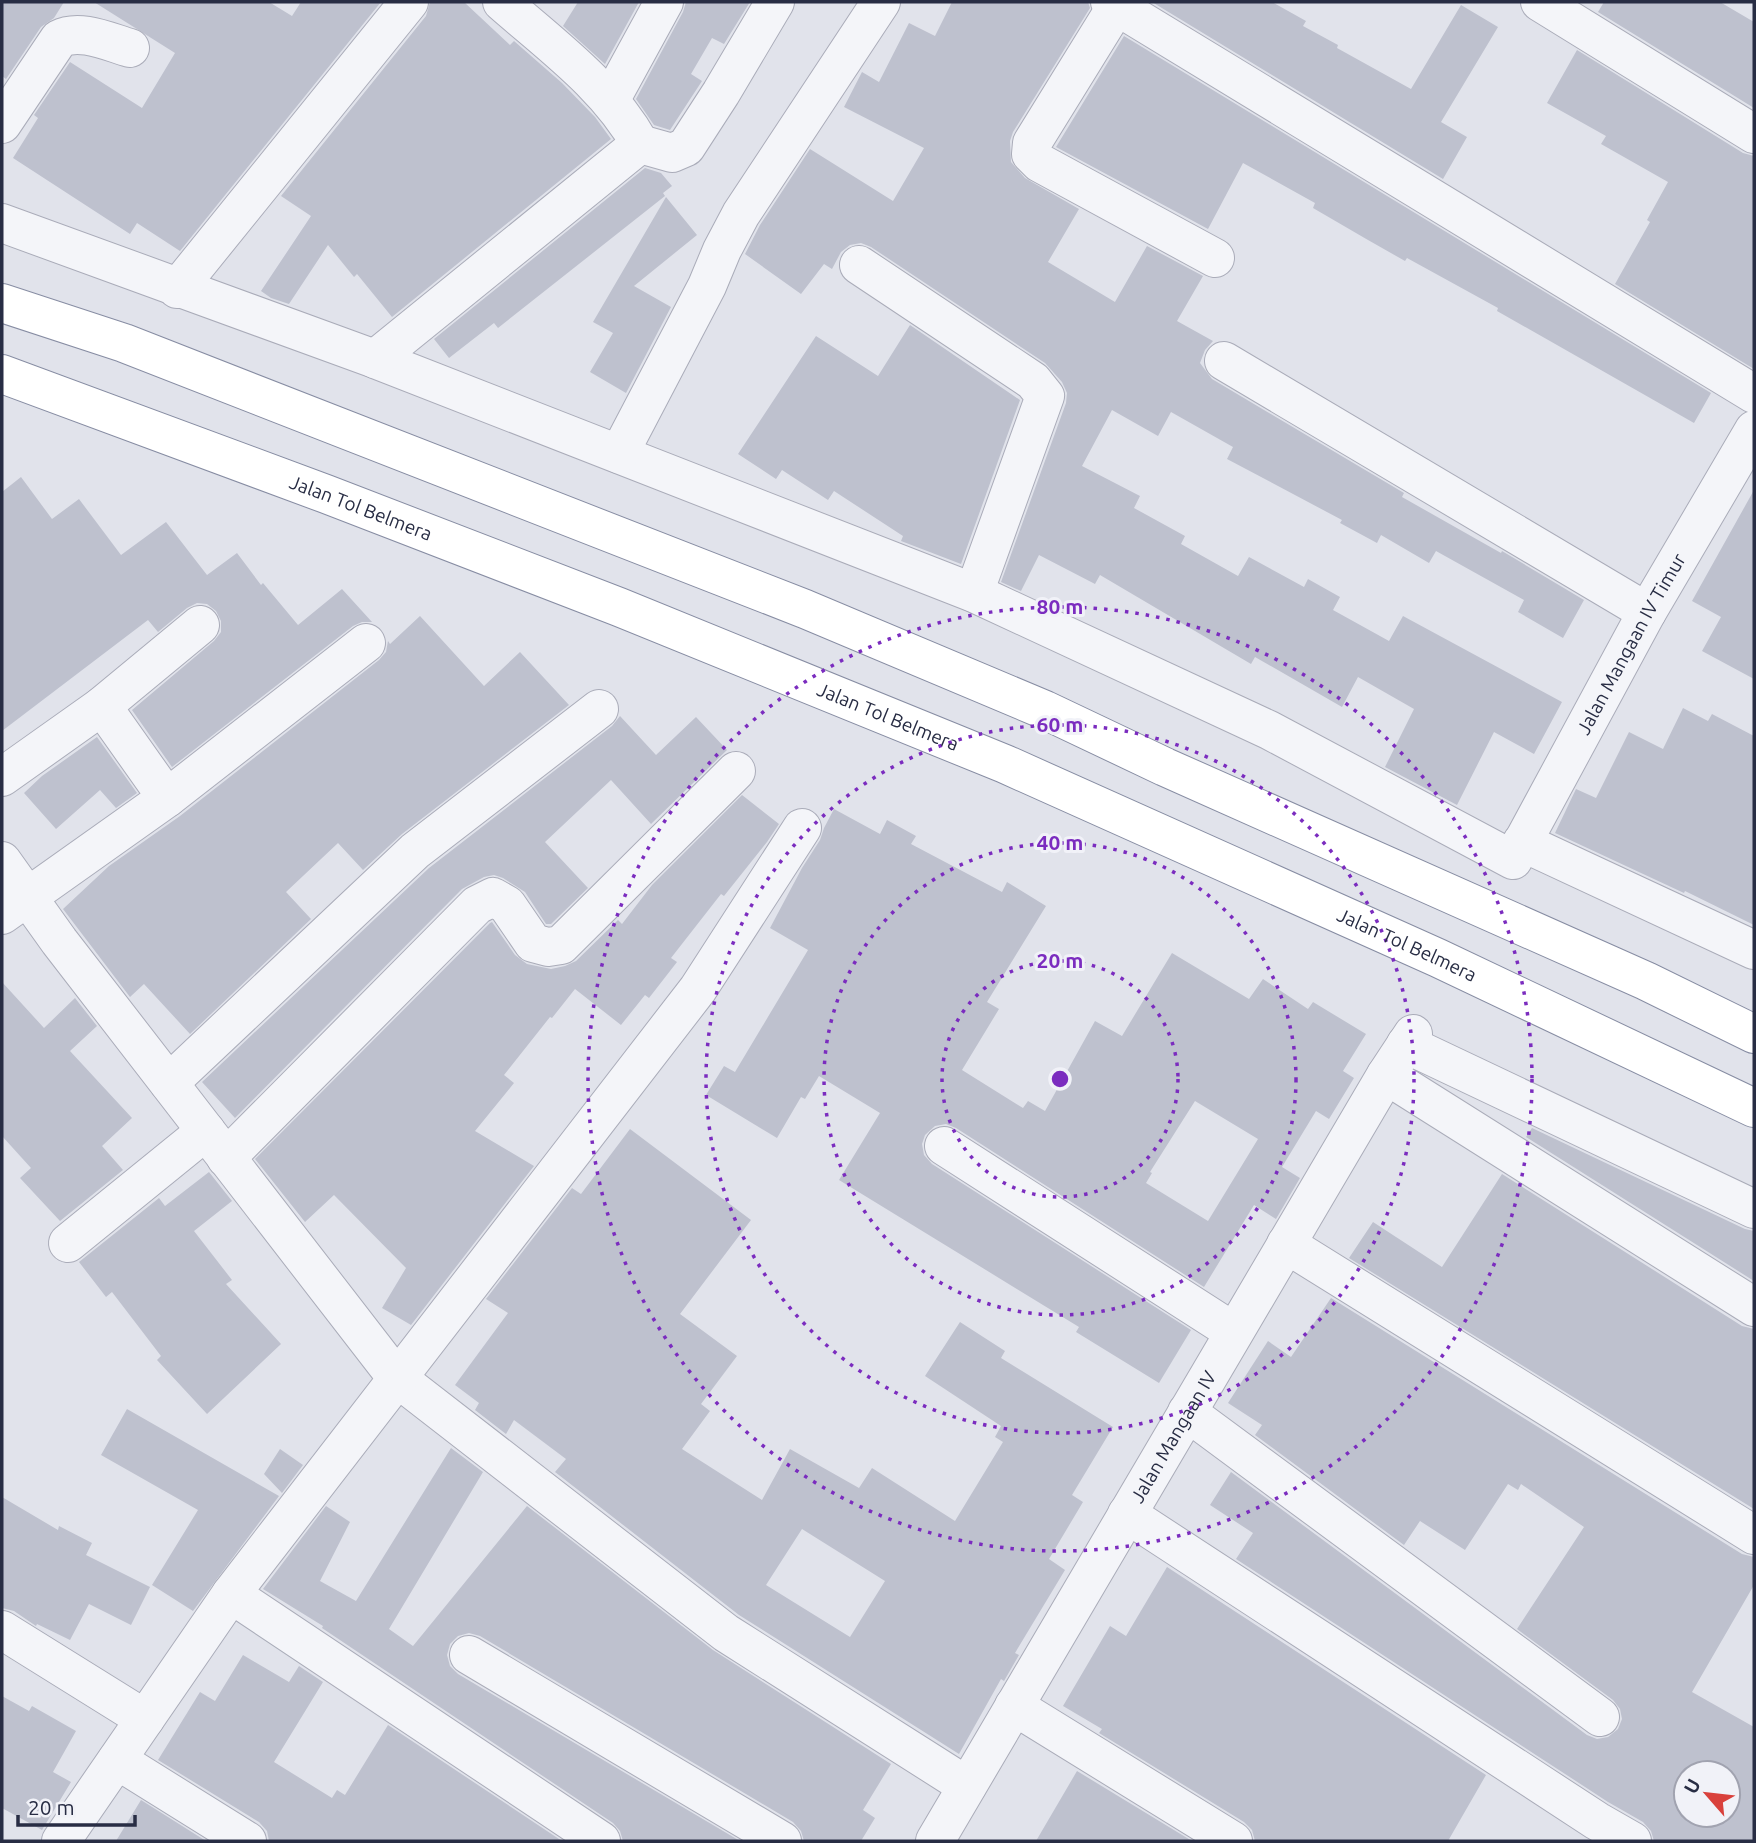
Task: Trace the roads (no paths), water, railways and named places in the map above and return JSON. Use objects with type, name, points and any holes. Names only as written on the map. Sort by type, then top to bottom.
[{"type":"highway","points":[[2,303],[124,343],[817,614],[1045,710],[1177,773],[1646,981],[1754,1034]]},
{"type":"highway","name":"Jalan Tol Belmera","points":[[2,374],[313,489],[619,607],[993,759],[1438,958],[1754,1108]]},
{"type":"street","points":[[177,289],[409,2]]},
{"type":"street","points":[[502,2],[611,99],[640,144],[672,153],[686,146],[722,93],[775,2]]},
{"type":"street","points":[[611,99],[664,2]]},
{"type":"street","points":[[619,454],[707,286],[741,214],[881,2]]},
{"type":"street","points":[[1540,2],[1754,134]]},
{"type":"street","points":[[1215,258],[1041,163],[1031,154],[1032,143],[1113,4],[1754,394]]},
{"type":"street","points":[[2,124],[59,39],[68,34],[83,35],[130,48]]},
{"type":"street","points":[[375,359],[640,144]]},
{"type":"street","points":[[2,223],[375,359],[974,593],[1269,730],[1517,851],[1754,950]]},
{"type":"street","points":[[859,265],[1033,381],[1045,396],[974,593]]},
{"type":"street","points":[[1224,361],[1647,612]]},
{"type":"street","name":"Jalan Mangaan IV Timur","points":[[1517,851],[1647,612],[1754,430]]},
{"type":"street","points":[[2,777],[102,706],[200,625]]},
{"type":"street","points":[[15,905],[167,798],[366,643]]},
{"type":"street","points":[[102,706],[167,798]]},
{"type":"street","points":[[169,1083],[415,851],[598,709]]},
{"type":"street","points":[[68,1243],[216,1144],[477,905],[493,897],[507,905],[533,943],[548,947],[561,945],[736,771]]},
{"type":"street","points":[[61,1841],[231,1594],[698,989],[802,828]]},
{"type":"street","points":[[2,861],[15,905],[59,941],[396,1377],[726,1633],[967,1786]]},
{"type":"street","points":[[1402,1051],[1754,1209]]},
{"type":"street","points":[[1402,1051],[1754,1307]]},
{"type":"street","name":"Jalan Mangaan IV","points":[[935,1841],[1402,1051]]},
{"type":"street","points":[[944,1146],[1234,1332]]},
{"type":"street","points":[[1286,1244],[1754,1535]]},
{"type":"street","points":[[1187,1412],[1600,1717]]},
{"type":"street","points":[[1127,1514],[1597,1821],[1632,1841]]},
{"type":"street","points":[[231,1594],[601,1841]]},
{"type":"street","points":[[2,1630],[145,1718]]},
{"type":"street","points":[[470,1655],[782,1841]]},
{"type":"street","points":[[1014,1706],[1233,1841]]},
{"type":"street","points":[[117,1760],[247,1841]]}]
